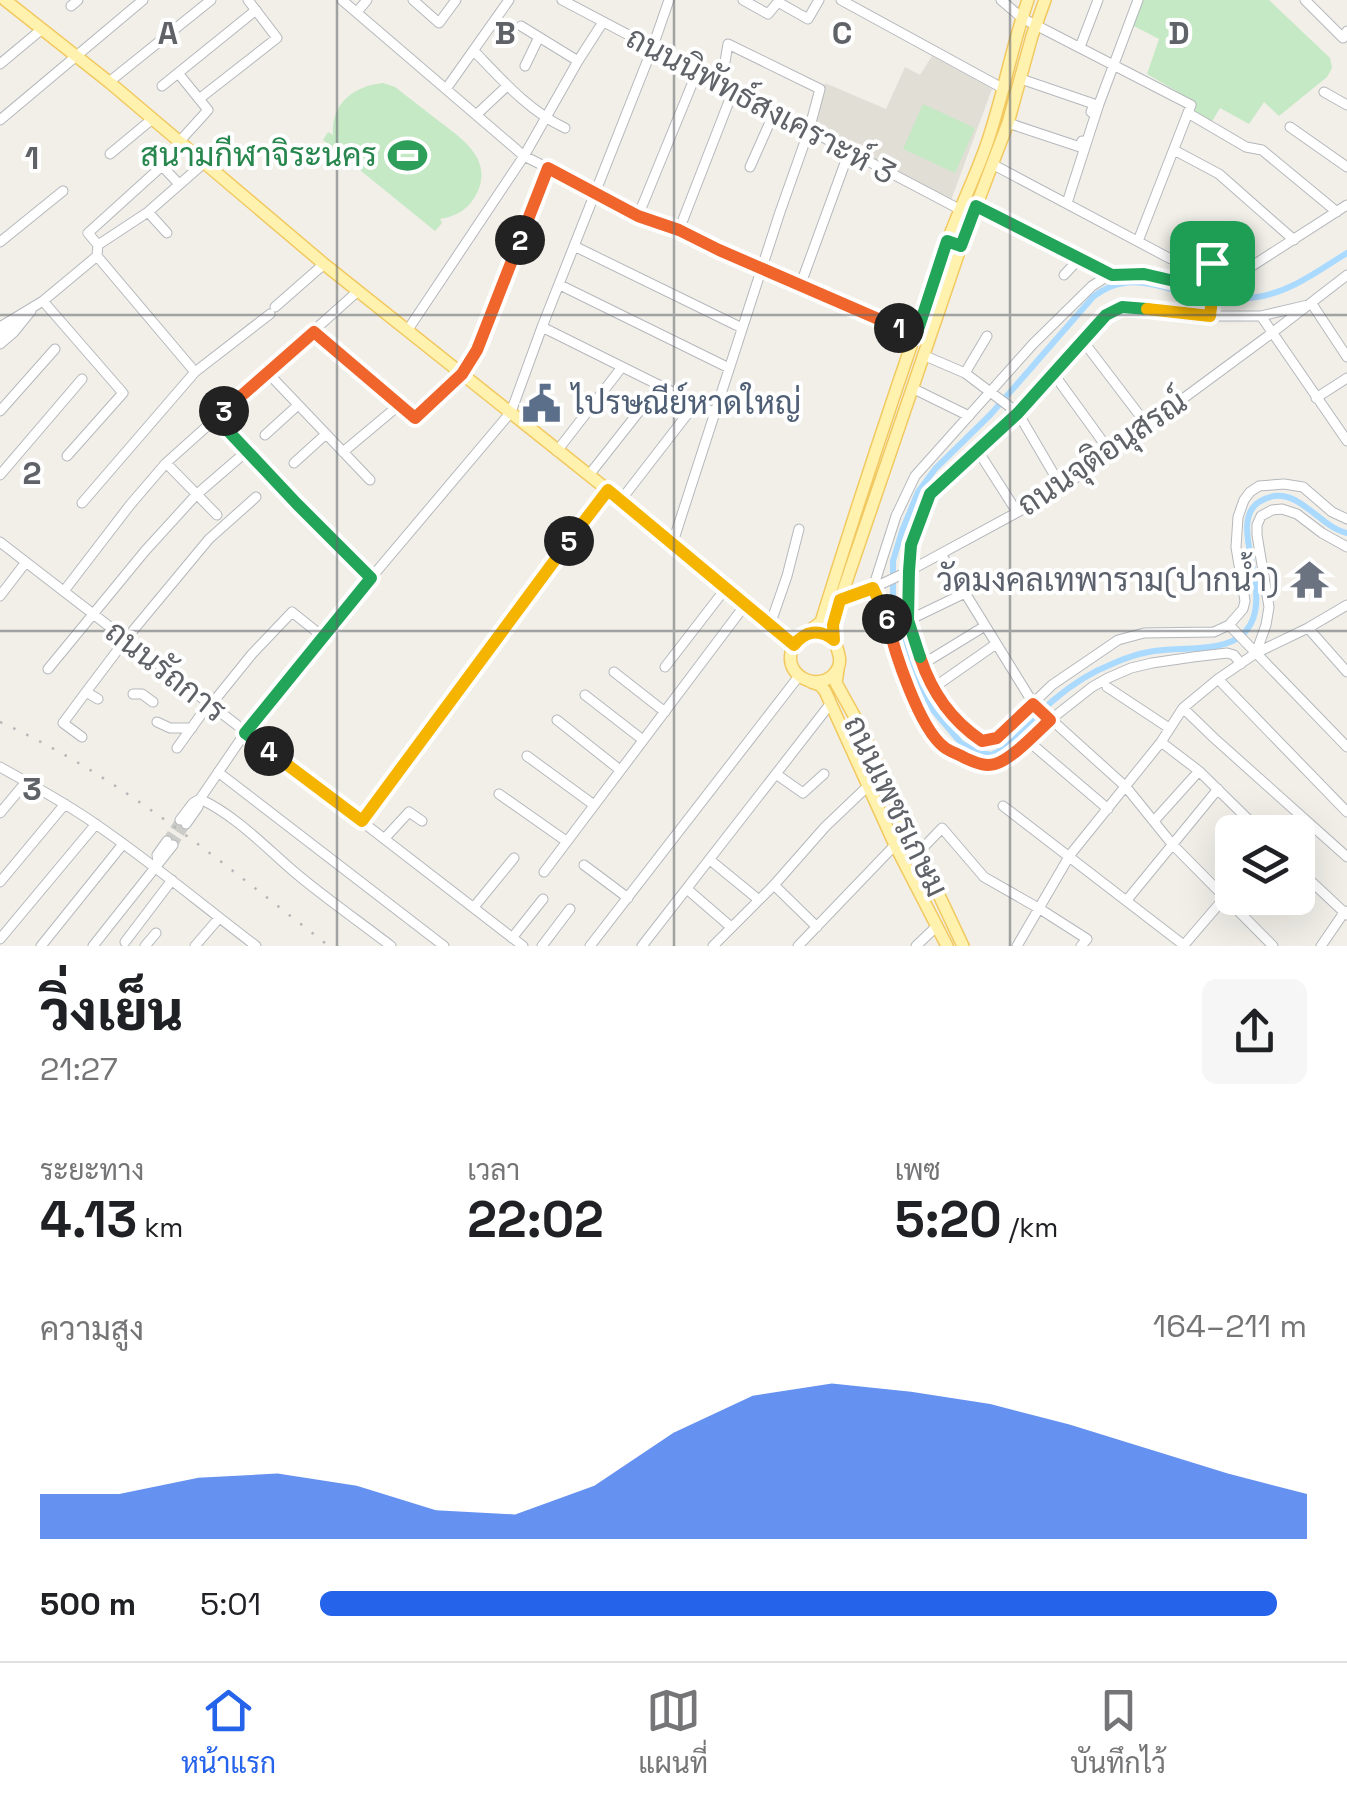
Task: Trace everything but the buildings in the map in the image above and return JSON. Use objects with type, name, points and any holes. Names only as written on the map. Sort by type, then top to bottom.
[{"type":"main road","points":[[2,0],[76,55],[324,264],[673,542],[794,645]]},
{"type":"main road","points":[[1028,0],[985,148],[947,241],[821,622],[794,645],[790,660],[794,670],[805,679],[828,678],[839,666],[840,652],[833,625],[840,600],[961,246],[1008,122],[1045,0]]},
{"type":"main road","points":[[947,241],[961,246]]},
{"type":"main road","points":[[867,476],[881,480]]},
{"type":"main road","points":[[806,634],[821,632],[834,640]]},
{"type":"main road","name":"ถนนเพชรเกษม","points":[[839,666],[836,683],[964,946]]},
{"type":"main road","name":"ถนนเพชรเกษม","points":[[805,679],[820,685],[831,703],[895,845],[947,946]]},
{"type":"street","points":[[0,120],[143,0]]},
{"type":"street","points":[[109,82],[211,0]]},
{"type":"street","points":[[199,99],[277,38],[248,0]]},
{"type":"street","points":[[342,0],[524,156],[638,216],[679,230],[916,336]]},
{"type":"street","points":[[357,12],[366,0]]},
{"type":"street","points":[[413,0],[440,23],[456,0]]},
{"type":"street","points":[[446,89],[509,0]]},
{"type":"street","name":"ถนนนิพัทธ์สงเคราะห์ 3","points":[[562,0],[961,210]]},
{"type":"street","points":[[183,822],[198,807],[200,798],[245,733],[322,636],[512,412],[669,0]]},
{"type":"street","points":[[743,0],[768,14],[778,2],[808,18],[820,0]]},
{"type":"street","points":[[842,0],[1004,89]]},
{"type":"street","points":[[1001,0],[1022,18],[1115,64],[1246,147],[1262,150],[1337,212]]},
{"type":"street","points":[[1080,47],[1098,0]]},
{"type":"street","points":[[1068,203],[1138,0]]},
{"type":"street","points":[[1305,0],[1345,35]]},
{"type":"street","points":[[162,86],[256,10]]},
{"type":"street","points":[[407,331],[524,156],[603,22]]},
{"type":"street","points":[[521,26],[578,61]]},
{"type":"street","points":[[0,64],[42,29]]},
{"type":"street","points":[[525,66],[539,37]]},
{"type":"street","points":[[673,542],[820,89],[728,44],[721,85]]},
{"type":"street","points":[[474,51],[545,118],[565,128]]},
{"type":"street","points":[[638,216],[697,72]]},
{"type":"street","points":[[178,73],[208,110],[179,142]]},
{"type":"street","points":[[1008,122],[1080,147],[1094,104],[1021,79]]},
{"type":"street","points":[[476,114],[508,86]]},
{"type":"street","points":[[679,230],[733,92]]},
{"type":"street","points":[[1324,92],[1347,105]]},
{"type":"street","points":[[1138,241],[1189,109]]},
{"type":"street","points":[[750,167],[774,112]]},
{"type":"street","points":[[110,154],[152,120]]},
{"type":"street","points":[[1290,127],[1347,166]]},
{"type":"street","points":[[1174,150],[1219,174],[1294,240]]},
{"type":"street","points":[[800,286],[850,152]]},
{"type":"street","points":[[2,332],[205,162]]},
{"type":"street","points":[[992,164],[1169,258],[1212,271],[1252,266],[1347,205]]},
{"type":"street","points":[[179,184],[162,166],[88,233],[195,372]]},
{"type":"street","points":[[314,332],[415,418],[462,374],[477,350],[548,168]]},
{"type":"street","points":[[0,242],[63,191]]},
{"type":"street","points":[[976,206],[1112,275]]},
{"type":"street","points":[[148,212],[167,233]]},
{"type":"street","points":[[574,246],[742,328]]},
{"type":"street","points":[[1064,275],[1080,258]]},
{"type":"street","points":[[82,503],[195,372],[324,264]]},
{"type":"street","points":[[1210,314],[1212,271]]},
{"type":"street","points":[[1213,290],[1144,274],[1112,275],[1096,282],[915,476],[896,516],[873,588],[907,682],[930,731],[945,748],[980,764],[991,766],[1004,760],[1092,687],[1131,668],[1226,653],[1234,655],[1240,664]]},
{"type":"street","name":"ถนนจุติอนุสรณ์","points":[[840,600],[909,571],[1062,488],[1347,275]]},
{"type":"street","points":[[560,285],[729,368]]},
{"type":"street","points":[[64,592],[166,464],[358,291]]},
{"type":"street","points":[[0,344],[39,303]]},
{"type":"street","points":[[39,303],[124,393],[66,456]]},
{"type":"street","points":[[1347,357],[1312,304],[1261,316],[1122,307],[1106,315],[1018,413],[930,494],[911,545],[908,620],[933,688],[948,712],[982,741],[997,738],[1052,685],[1118,640],[1144,632],[1214,632],[1232,628],[1244,601],[1235,532],[1241,508],[1250,492],[1259,486],[1306,488],[1347,520]]},
{"type":"street","points":[[1261,316],[1347,441]]},
{"type":"street","points":[[542,327],[715,413]]},
{"type":"street","points":[[965,374],[987,336]]},
{"type":"street","points":[[1082,341],[1147,425]]},
{"type":"street","points":[[0,412],[55,348]]},
{"type":"street","points":[[923,355],[965,374],[1018,413],[1062,488]]},
{"type":"street","points":[[557,451],[622,367]]},
{"type":"street","points":[[267,372],[370,480]]},
{"type":"street","points":[[1053,373],[1111,453]]},
{"type":"street","points":[[1316,398],[1347,378]]},
{"type":"street","points":[[0,475],[82,379]]},
{"type":"street","points":[[589,476],[660,385]]},
{"type":"street","points":[[912,388],[970,416]]},
{"type":"street","points":[[620,500],[696,403]]},
{"type":"street","points":[[265,435],[298,405]]},
{"type":"street","points":[[343,452],[398,406]]},
{"type":"street","points":[[216,418],[371,578]]},
{"type":"street","points":[[294,464],[326,434]]},
{"type":"street","points":[[978,451],[1017,512]]},
{"type":"street","points":[[48,669],[196,495],[247,452]]},
{"type":"street","points":[[166,464],[217,515]]},
{"type":"street","points":[[362,821],[608,490]]},
{"type":"street","points":[[82,737],[63,723],[126,639],[210,539],[256,497]]},
{"type":"street","points":[[1256,653],[1269,607],[1257,535],[1261,516],[1276,508],[1290,510],[1347,547]]},
{"type":"street","points":[[770,624],[800,529]]},
{"type":"street","name":"ถนนรัถการ","points":[[0,542],[522,946]]},
{"type":"street","points":[[941,554],[1033,704],[1126,787],[1172,844],[1215,888]]},
{"type":"street","points":[[0,596],[26,562]]},
{"type":"street","points":[[665,667],[726,588]]},
{"type":"street","points":[[908,620],[966,594]]},
{"type":"street","points":[[544,872],[745,605]]},
{"type":"street","points":[[1017,946],[1070,856],[1183,708],[1256,653],[1347,605]]},
{"type":"street","points":[[177,748],[252,654],[292,612],[322,636]]},
{"type":"street","points":[[923,664],[985,626]]},
{"type":"street","points":[[1232,628],[1347,747]]},
{"type":"street","points":[[1308,628],[1347,672]]},
{"type":"street","points":[[933,688],[996,644]]},
{"type":"street","points":[[614,672],[664,712]]},
{"type":"street","points":[[590,946],[805,679]]},
{"type":"street","points":[[1218,679],[1347,812]]},
{"type":"street","points":[[1106,686],[1170,728]]},
{"type":"street","points":[[86,692],[98,699]]},
{"type":"street","points":[[133,694],[142,694],[153,702]]},
{"type":"street","points":[[584,695],[643,740]]},
{"type":"street","points":[[642,946],[831,703]]},
{"type":"street","points":[[1183,708],[1347,856]]},
{"type":"street","points":[[556,720],[620,770]]},
{"type":"street","points":[[157,722],[170,728],[192,728]]},
{"type":"street","points":[[1027,740],[1108,809]]},
{"type":"street","points":[[1160,742],[1199,771],[1243,815]]},
{"type":"street","points":[[527,756],[594,804]]},
{"type":"street","points":[[0,767],[66,804],[156,864],[255,946]]},
{"type":"street","points":[[1154,821],[1199,771]]},
{"type":"street","points":[[218,772],[444,946]]},
{"type":"street","points":[[776,774],[803,794],[824,774]]},
{"type":"street","points":[[0,813],[26,782]]},
{"type":"street","points":[[713,946],[869,785]]},
{"type":"street","points":[[1128,900],[1218,789]]},
{"type":"street","points":[[499,794],[566,842]]},
{"type":"street","points":[[200,798],[391,946]]},
{"type":"street","points":[[0,882],[66,804]]},
{"type":"street","points":[[1003,806],[1185,946],[1215,908]]},
{"type":"street","points":[[385,838],[409,812],[422,821]]},
{"type":"street","points":[[0,940],[96,824]]},
{"type":"street","points":[[918,853],[942,828],[984,877],[1040,908],[1084,942]]},
{"type":"street","points":[[93,946],[156,864],[157,855],[170,843]]},
{"type":"street","points":[[41,946],[124,844]]},
{"type":"street","points":[[798,946],[895,845]]},
{"type":"street","points":[[474,908],[514,858]]},
{"type":"street","points":[[710,860],[759,900]]},
{"type":"street","points":[[584,864],[628,898]]},
{"type":"street","points":[[125,942],[172,880]]},
{"type":"street","points":[[1315,884],[1346,912],[1321,946]]},
{"type":"street","points":[[774,885],[817,927]]},
{"type":"street","points":[[687,890],[732,927]]},
{"type":"street","points":[[512,938],[543,899]]},
{"type":"street","points":[[542,946],[570,909]]},
{"type":"street","points":[[1242,915],[1272,946]]},
{"type":"street","points":[[195,946],[220,918]]},
{"type":"street","points":[[916,946],[937,926]]},
{"type":"street","points":[[145,946],[156,933]]},
{"type":"shaded area","points":[[932,56],[992,89],[950,203],[810,132],[825,83],[886,109],[905,67],[920,75]]},
{"type":"green space","points":[[1141,0],[1269,0],[1330,58],[1332,68],[1327,77],[1279,116],[1264,102],[1249,124],[1220,108],[1211,123],[1192,112],[1195,102],[1147,74],[1159,39],[1132,25]]},
{"type":"green space","points":[[383,83],[395,87],[458,136],[478,161],[481,181],[474,199],[462,211],[440,219],[442,223],[435,231],[323,140],[328,132],[333,135],[336,114],[346,98],[362,88]]},
{"type":"green space","points":[[923,104],[975,128],[955,173],[903,149]]},
{"type":"waterway","points":[[1347,253],[1293,285],[1257,297],[1216,299],[1133,282],[1106,288],[1093,297],[918,492],[893,561],[898,628],[933,710],[961,743],[991,755],[1004,749],[1067,689],[1096,671],[1144,653],[1226,644],[1245,632],[1254,617],[1256,600],[1247,527],[1250,512],[1259,502],[1284,496],[1347,533]]},
{"type":"tunnel","points":[[167,841],[180,820]]},
{"type":"tunnel","points":[[173,845],[186,824]]},
{"type":"railway","points":[[0,722],[45,744],[130,796],[329,946]]},
{"type":"place","name":"สนามกีฬาจิระนคร","points":[[407,155]]},
{"type":"place","name":"ไปรษณีย์หาดใหญ่","points":[[542,403]]},
{"type":"place","name":"วัดมงคลเทพาราม(ปากน้ำ)","points":[[1309,580]]},
{"type":"route","points":[[1212,263],[1204,271],[1213,290],[1210,316],[1128,307],[1106,315],[1018,413],[930,494],[911,545],[908,620],[933,688],[948,712],[982,741],[997,738],[1033,704],[1050,720],[1004,760],[991,766],[980,764],[945,748],[930,731],[907,682],[873,588],[840,600],[833,625],[834,640],[821,632],[811,632],[794,645],[608,490],[362,821],[245,733],[371,578],[216,418],[314,332],[415,418],[462,374],[477,350],[548,168],[638,216],[679,230],[916,336],[947,241],[961,246],[976,206],[1112,275],[1144,274],[1213,290],[1219,269],[1212,263]]}]
